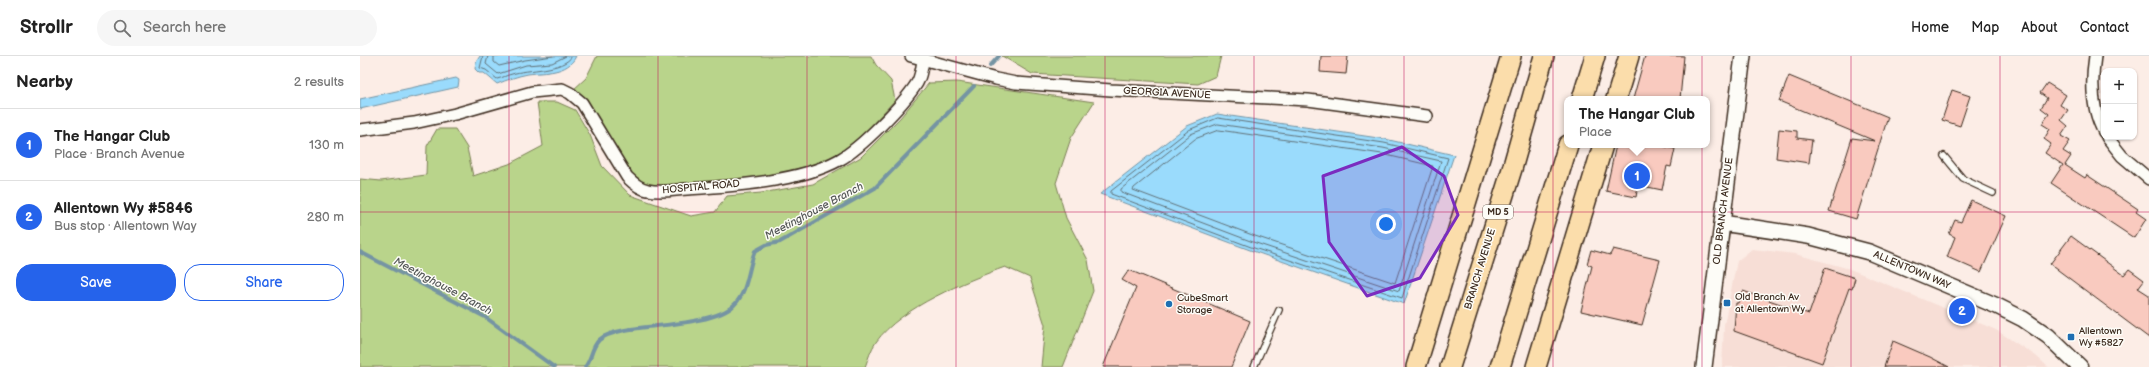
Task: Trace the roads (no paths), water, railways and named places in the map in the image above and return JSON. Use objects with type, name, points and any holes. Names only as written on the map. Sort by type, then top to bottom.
[{"type":"highway","points":[[1416,367],[1511,56]]},
{"type":"highway","name":"BRANCH AVENUE","points":[[1450,367],[1512,169],[1544,56]]},
{"type":"highway","points":[[1583,96],[1594,56]]},
{"type":"highway","points":[[1617,96],[1629,56]]},
{"type":"highway","points":[[1500,367],[1567,148]]},
{"type":"highway","points":[[1536,367],[1603,148]]},
{"type":"street","name":"GEORGIA AVENUE","points":[[911,56],[1016,83],[1110,90],[1308,100],[1427,116]]},
{"type":"street","name":"OLD BRANCH AVENUE","points":[[1704,367],[1743,56]]},
{"type":"street","points":[[2095,56],[2092,87],[2094,105],[2098,123],[2101,128]]},
{"type":"street","name":"HOSPITAL ROAD","points":[[360,130],[414,123],[455,114],[532,92],[562,89],[570,93],[582,103],[623,171],[634,184],[646,190],[698,188],[758,182],[809,172],[838,161],[850,154],[860,146],[908,94],[921,73],[924,60]]},
{"type":"street","points":[[2109,140],[2122,156],[2149,180]]},
{"type":"street","name":"ALLENTOWN WAY","points":[[1722,223],[1808,236],[1869,252],[1997,306],[2023,319],[2048,336],[2080,367]]},
{"type":"lane","points":[[1944,156],[1962,180],[1993,193]]},
{"type":"lane","points":[[1254,367],[1279,310]]},
{"type":"water","points":[[480,56],[576,56],[572,62],[562,69],[528,74],[497,84],[484,73],[479,73],[475,69],[476,62]]},
{"type":"water","points":[[456,78],[459,80],[458,87],[360,109],[360,99]]},
{"type":"water","points":[[1217,114],[1385,139],[1454,155],[1404,304],[1250,250],[1100,194],[1187,126]]},
{"type":"waterway","name":"Meetinghouse Branch","points":[[990,66],[999,56]]},
{"type":"waterway","name":"Meetinghouse Branch","points":[[585,367],[596,343],[602,338],[615,332],[699,320],[725,311],[734,305],[739,300],[745,287],[755,251],[766,245],[780,242],[875,188],[974,86]]},
{"type":"waterway","name":"Meetinghouse Branch","points":[[360,252],[485,317],[554,367]]},
{"type":"place","name":"The Hangar Club","points":[[1637,176]]},
{"type":"place","name":"Old Branch Av at Allentown Wy","points":[[1727,303]]},
{"type":"place","name":"CubeSmart Storage","points":[[1169,304]]},
{"type":"place","name":"Allentown Wy #5846","points":[[1962,311]]},
{"type":"place","name":"Allentown Wy #5827","points":[[2071,337]]}]
